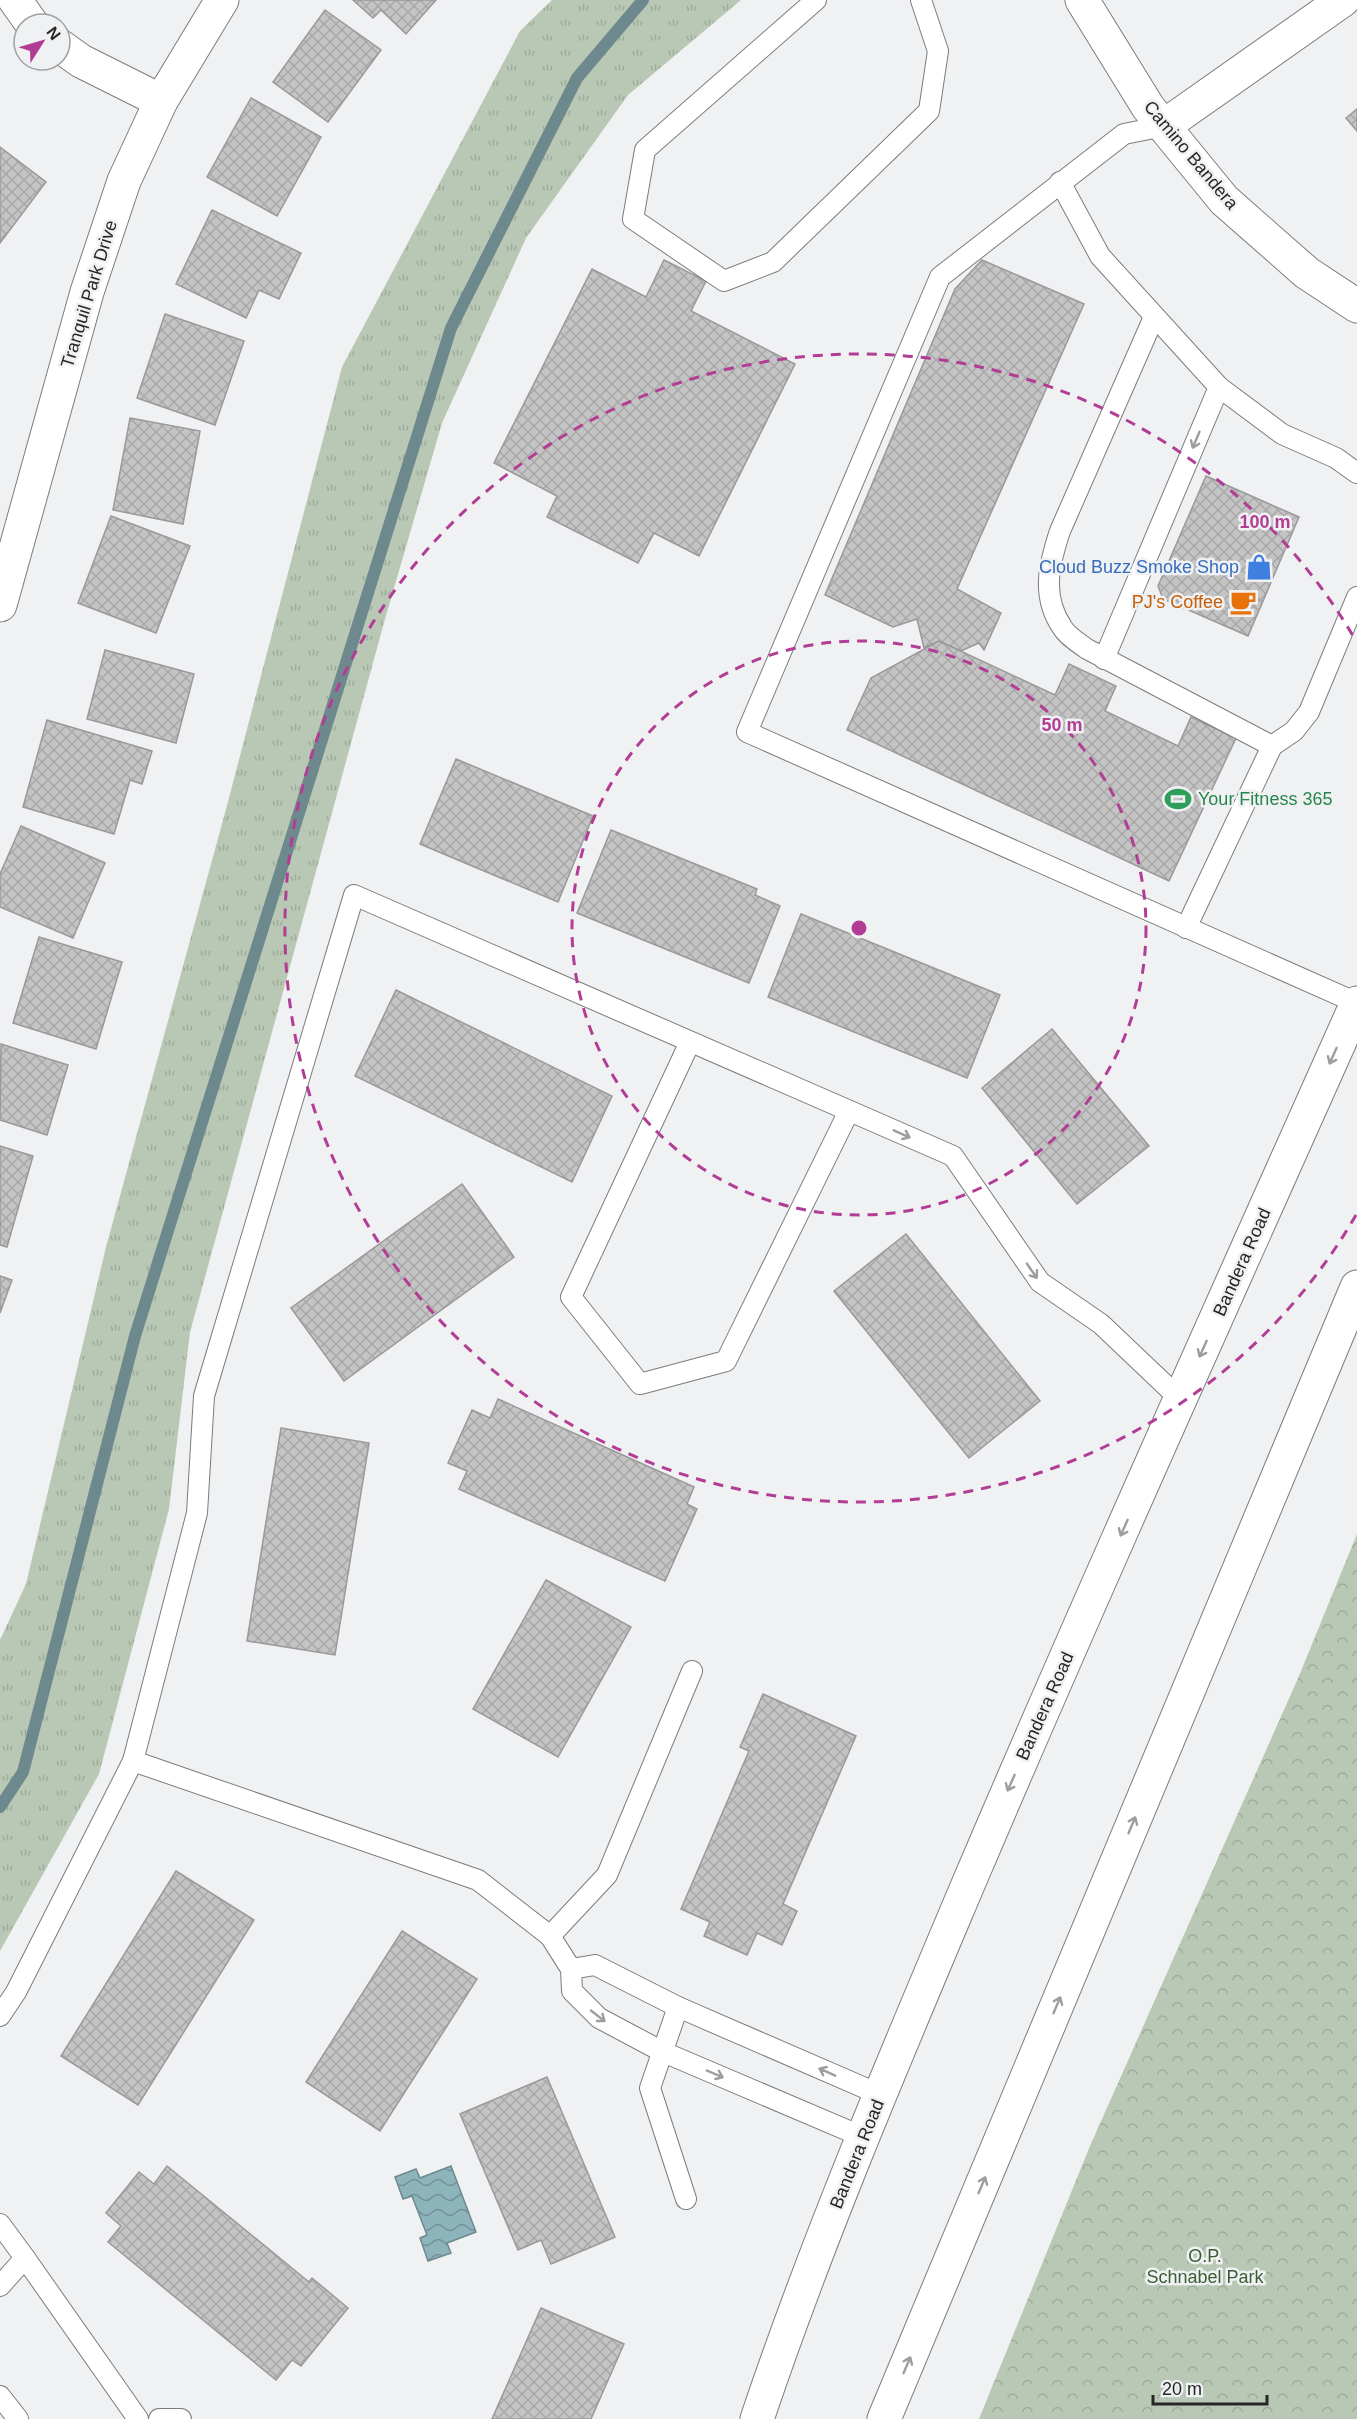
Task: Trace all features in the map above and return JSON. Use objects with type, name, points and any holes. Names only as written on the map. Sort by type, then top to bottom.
[{"type":"main road","name":"Tranquil Park Drive","points":[[0,605],[87,292],[124,181],[161,101],[222,0]]},
{"type":"main road","name":"Camino Bandera","points":[[1082,0],[1103,38],[1164,126],[1224,200],[1307,273],[1357,306]]},
{"type":"main road","points":[[1164,126],[1343,0]]},
{"type":"main road","points":[[72,55],[81,62],[161,101]]},
{"type":"main road","name":"Bandera Road","points":[[757,2419],[787,2329],[863,2137],[1011,1785],[1357,1003]]},
{"type":"main road","points":[[884,2419],[1357,1287]]},
{"type":"lane","points":[[816,0],[645,150],[633,219],[724,281],[773,262],[928,111],[938,51],[921,0]]},
{"type":"lane","points":[[1164,126],[1124,134],[940,277],[747,732],[1357,1003]]},
{"type":"lane","points":[[1060,182],[1100,256],[1219,387],[1282,434],[1336,459],[1357,473]]},
{"type":"lane","points":[[1154,317],[1060,531],[1048,566],[1049,599],[1062,628],[1087,649],[1272,746]]},
{"type":"lane","points":[[1104,659],[1219,387]]},
{"type":"lane","points":[[1186,928],[1272,746],[1294,731],[1309,712],[1357,597]]},
{"type":"lane","points":[[0,2016],[16,1992],[134,1761],[197,1513],[204,1396],[354,895],[953,1156],[1040,1282],[1105,1328],[1181,1400]]},
{"type":"lane","points":[[690,1042],[571,1297],[640,1384],[726,1361],[849,1111]]},
{"type":"lane","points":[[550,1936],[607,1875],[692,1671]]},
{"type":"lane","points":[[134,1761],[478,1880],[550,1936],[571,1969],[572,1991],[599,2018],[661,2051],[863,2137]]},
{"type":"lane","points":[[571,1969],[595,1965],[678,2007],[880,2095]]},
{"type":"lane","points":[[678,2007],[650,2088],[686,2199]]},
{"type":"lane","points":[[0,2224],[138,2419]]},
{"type":"lane","points":[[0,2286],[25,2258]]},
{"type":"lane","points":[[0,2396],[18,2419]]},
{"type":"lane","points":[[159,2419],[181,2419]]},
{"type":"green space","points":[[552,0],[741,0],[628,95],[526,238],[442,423],[385,619],[190,1332],[169,1509],[99,1774],[0,1951],[0,1640],[26,1584],[106,1247],[225,813],[342,367],[520,31]]},
{"type":"green space","name":"O.P. Schnabel Park","points":[[1357,1534],[1357,2419],[979,2419],[1090,2146],[1299,1676]]},
{"type":"water","points":[[451,2166],[476,2232],[447,2243],[451,2253],[428,2261],[420,2238],[427,2235],[412,2196],[403,2199],[395,2177],[416,2169],[420,2178]]},
{"type":"building","points":[[353,0],[436,0],[406,34],[381,10],[373,18]]},
{"type":"building","points":[[325,10],[381,50],[328,122],[273,82]]},
{"type":"building","points":[[251,98],[321,137],[277,216],[207,177]]},
{"type":"building","points":[[1357,109],[1357,131],[1346,118]]},
{"type":"building","points":[[0,147],[46,182],[0,243]]},
{"type":"building","points":[[212,210],[301,253],[279,299],[259,290],[246,318],[176,284]]},
{"type":"building","points":[[664,260],[706,281],[691,311],[795,364],[699,556],[654,533],[638,563],[547,517],[557,496],[494,463],[592,269],[646,297]]},
{"type":"building","points":[[982,260],[1084,304],[957,589],[1001,613],[984,650],[979,643],[961,651],[939,641],[924,648],[917,619],[893,627],[825,595],[955,289]]},
{"type":"building","points":[[165,314],[244,341],[215,425],[137,398]]},
{"type":"building","points":[[130,418],[200,431],[183,524],[113,510]]},
{"type":"building","points":[[1206,476],[1299,517],[1248,636],[1163,599],[1158,586]]},
{"type":"building","points":[[111,516],[190,546],[156,633],[78,603]]},
{"type":"building","points":[[939,641],[1055,695],[1069,664],[1116,686],[1105,711],[1178,746],[1191,717],[1236,738],[1169,881],[847,730],[871,678]]},
{"type":"building","points":[[105,650],[194,674],[176,743],[87,719]]},
{"type":"building","points":[[47,720],[152,751],[142,784],[130,780],[114,834],[23,807]]},
{"type":"building","points":[[456,759],[593,816],[558,902],[420,844]]},
{"type":"building","points":[[21,826],[105,863],[73,938],[0,907],[0,874]]},
{"type":"building","points":[[611,830],[757,889],[755,895],[780,906],[749,983],[577,913]]},
{"type":"building","points":[[801,914],[1000,995],[967,1078],[768,997]]},
{"type":"building","points":[[39,937],[122,962],[96,1049],[13,1023]]},
{"type":"building","points":[[396,990],[612,1096],[572,1182],[355,1076]]},
{"type":"building","points":[[1052,1029],[1149,1146],[1077,1204],[982,1088]]},
{"type":"building","points":[[1,1044],[68,1065],[47,1135],[0,1120]]},
{"type":"building","points":[[0,1146],[33,1156],[7,1247],[0,1245]]},
{"type":"building","points":[[462,1184],[514,1257],[344,1381],[291,1308]]},
{"type":"building","points":[[906,1234],[1040,1401],[969,1458],[834,1291]]},
{"type":"building","points":[[0,1276],[12,1280],[0,1313]]},
{"type":"building","points":[[498,1399],[694,1487],[687,1504],[697,1509],[665,1581],[459,1489],[467,1471],[448,1463],[472,1410],[490,1418]]},
{"type":"building","points":[[281,1428],[369,1443],[335,1655],[247,1641]]},
{"type":"building","points":[[546,1580],[631,1627],[558,1757],[473,1709]]},
{"type":"building","points":[[763,1694],[856,1736],[783,1904],[797,1911],[782,1945],[757,1933],[747,1955],[704,1936],[710,1922],[681,1909],[749,1751],[740,1747]]},
{"type":"building","points":[[176,1871],[254,1920],[138,2105],[61,2056]]},
{"type":"building","points":[[402,1931],[477,1979],[380,2131],[306,2082]]},
{"type":"building","points":[[547,2077],[615,2237],[551,2264],[541,2240],[518,2250],[460,2114]]},
{"type":"building","points":[[167,2166],[309,2282],[312,2278],[348,2308],[301,2366],[292,2360],[276,2380],[108,2242],[121,2226],[106,2213],[139,2172],[154,2184]]},
{"type":"building","points":[[541,2308],[624,2344],[591,2419],[492,2419]]},
{"type":"waterway","points":[[0,1807],[23,1772],[135,1336],[451,328],[577,78],[643,0]]},
{"type":"place","name":"Cloud Buzz Smoke Shop","points":[[1259,567]]},
{"type":"place","name":"PJ's Coffee","points":[[1243,602]]},
{"type":"place","name":"Your Fitness 365","points":[[1178,799]]}]
